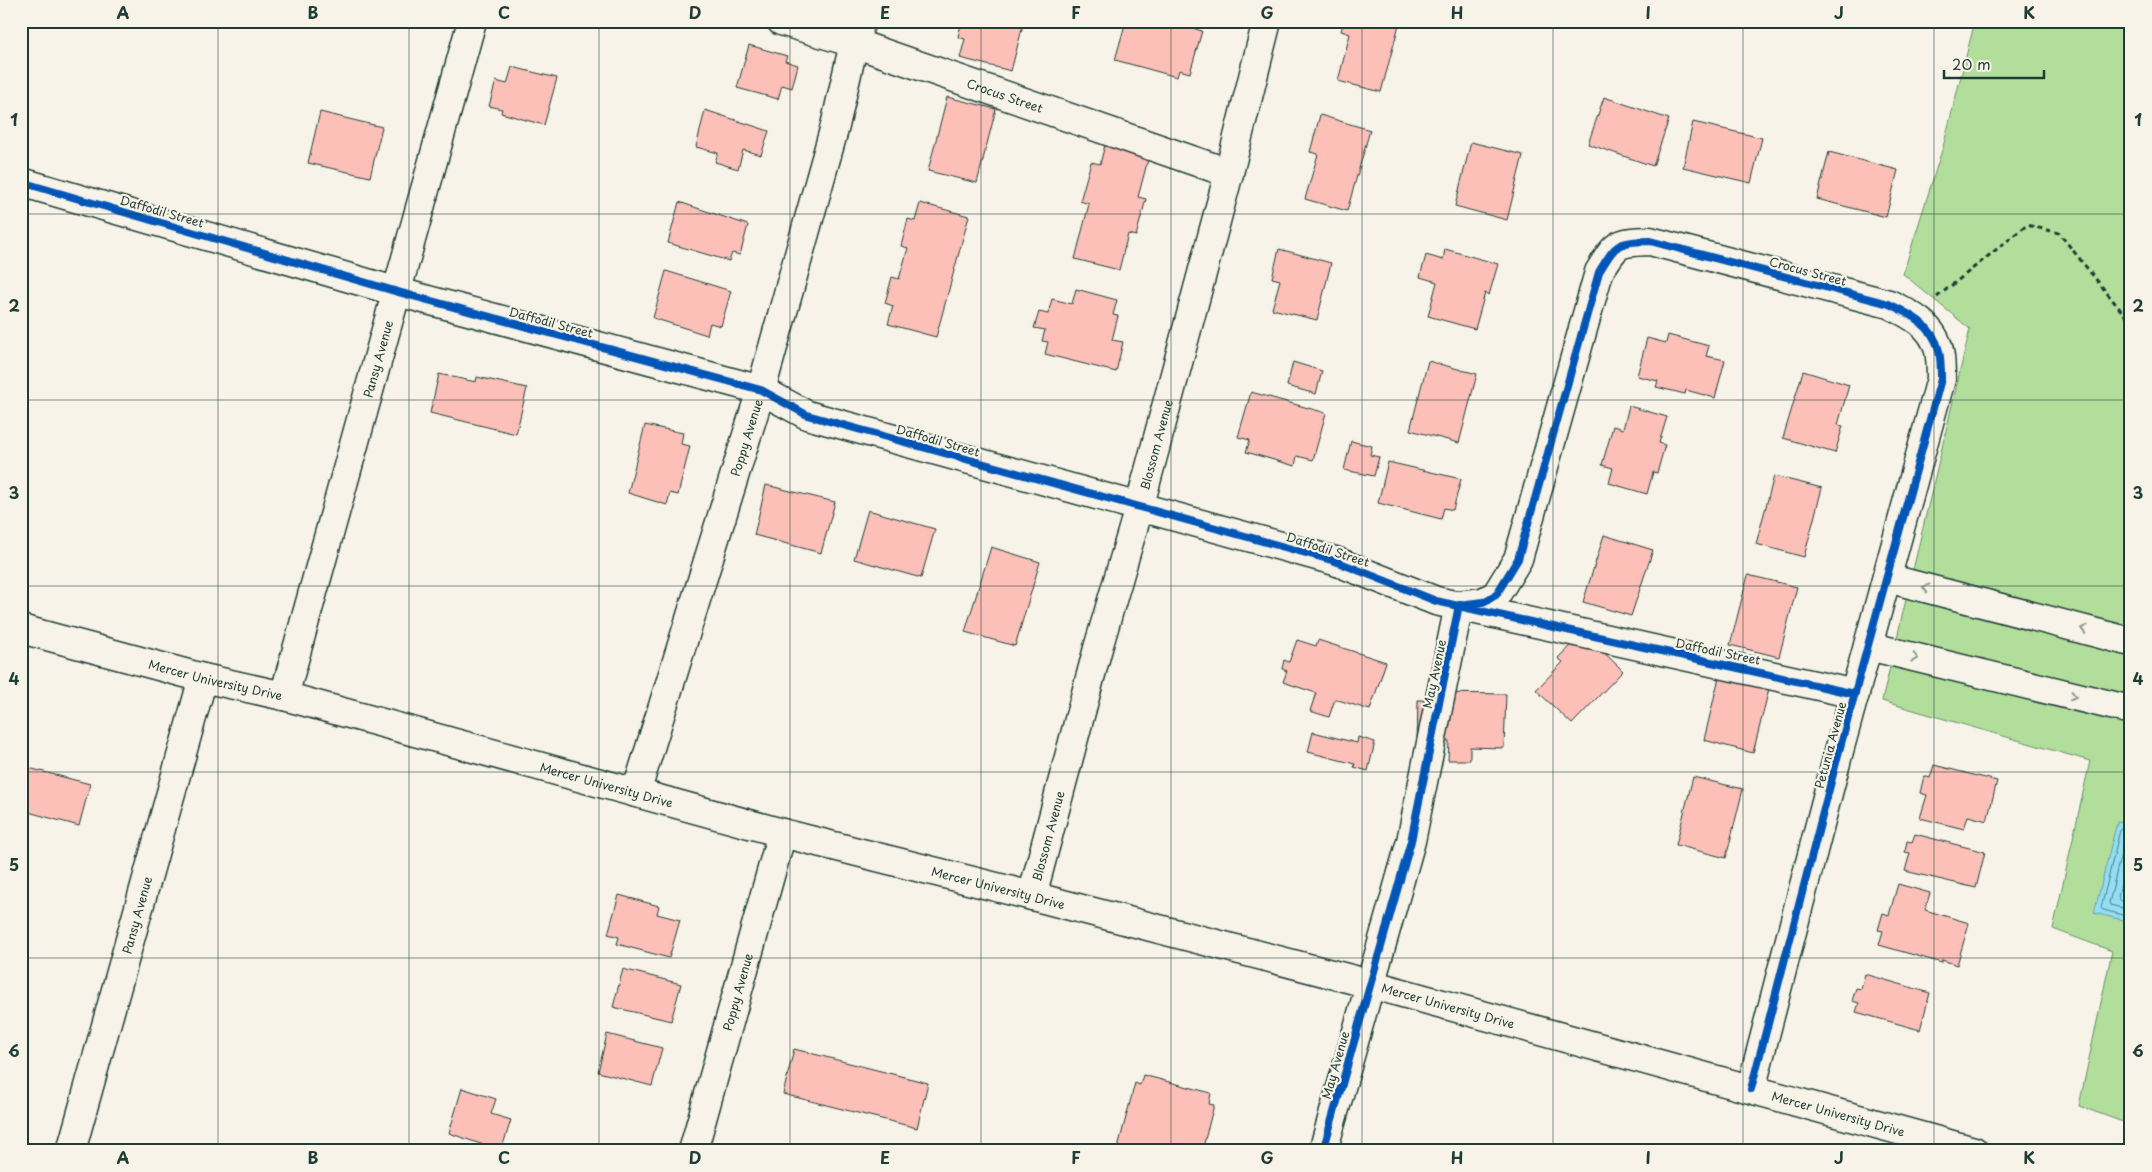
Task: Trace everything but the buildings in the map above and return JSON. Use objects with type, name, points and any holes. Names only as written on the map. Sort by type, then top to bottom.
[{"type":"street","name":"Pansy Avenue","points":[[284,696],[472,21]]},
{"type":"street","name":"Crocus Street","points":[[781,21],[858,32],[1229,173]]},
{"type":"street","name":"Blossom Avenue","points":[[1032,896],[1098,648],[1139,508],[1229,173],[1267,21]]},
{"type":"street","name":"Poppy Avenue","points":[[636,793],[761,390],[835,126],[858,32]]},
{"type":"street","name":"Daffodil Street","points":[[21,182],[398,292],[761,390],[807,415],[1335,561],[1436,601],[1855,694]]},
{"type":"street","name":"Crocus Street","points":[[1460,605],[1483,602],[1496,595],[1518,559],[1600,272],[1612,250],[1623,242],[1650,241],[1889,304],[1913,316],[1927,327],[1939,350],[1941,379]]},
{"type":"street","name":"Petunia Avenue","points":[[1751,1089],[1855,694],[1941,379]]},
{"type":"street","points":[[1887,578],[2131,642]]},
{"type":"street","name":"May Avenue","points":[[1323,1151],[1411,841],[1460,605]]},
{"type":"street","name":"Mercer University Drive","points":[[21,629],[203,678],[284,696],[782,833],[1370,984],[1974,1151]]},
{"type":"street","points":[[1868,646],[2131,710]]},
{"type":"street","name":"Pansy Avenue","points":[[71,1151],[203,678]]},
{"type":"street","name":"Poppy Avenue","points":[[693,1151],[782,833]]},
{"type":"path","points":[[1913,316],[2027,225],[2059,233],[2131,323]]},
{"type":"green space","points":[[1975,21],[2131,21],[2131,1125],[2079,1106],[2112,951],[2053,929],[2090,761],[1882,701],[1970,329],[1903,274],[1943,147]]},
{"type":"water","points":[[2117,822],[2131,825],[2131,922],[2094,913]]},
{"type":"cycle path","points":[[21,182],[398,292],[761,390],[807,415],[1335,561],[1436,601],[1855,694]]},
{"type":"cycle path","points":[[1323,1151],[1411,841],[1459,605],[1483,602],[1496,595],[1518,559],[1599,272],[1618,246],[1630,242],[1650,241],[1889,304],[1913,317],[1927,328],[1936,342],[1940,354],[1941,379],[1839,751],[1751,1089]]}]
